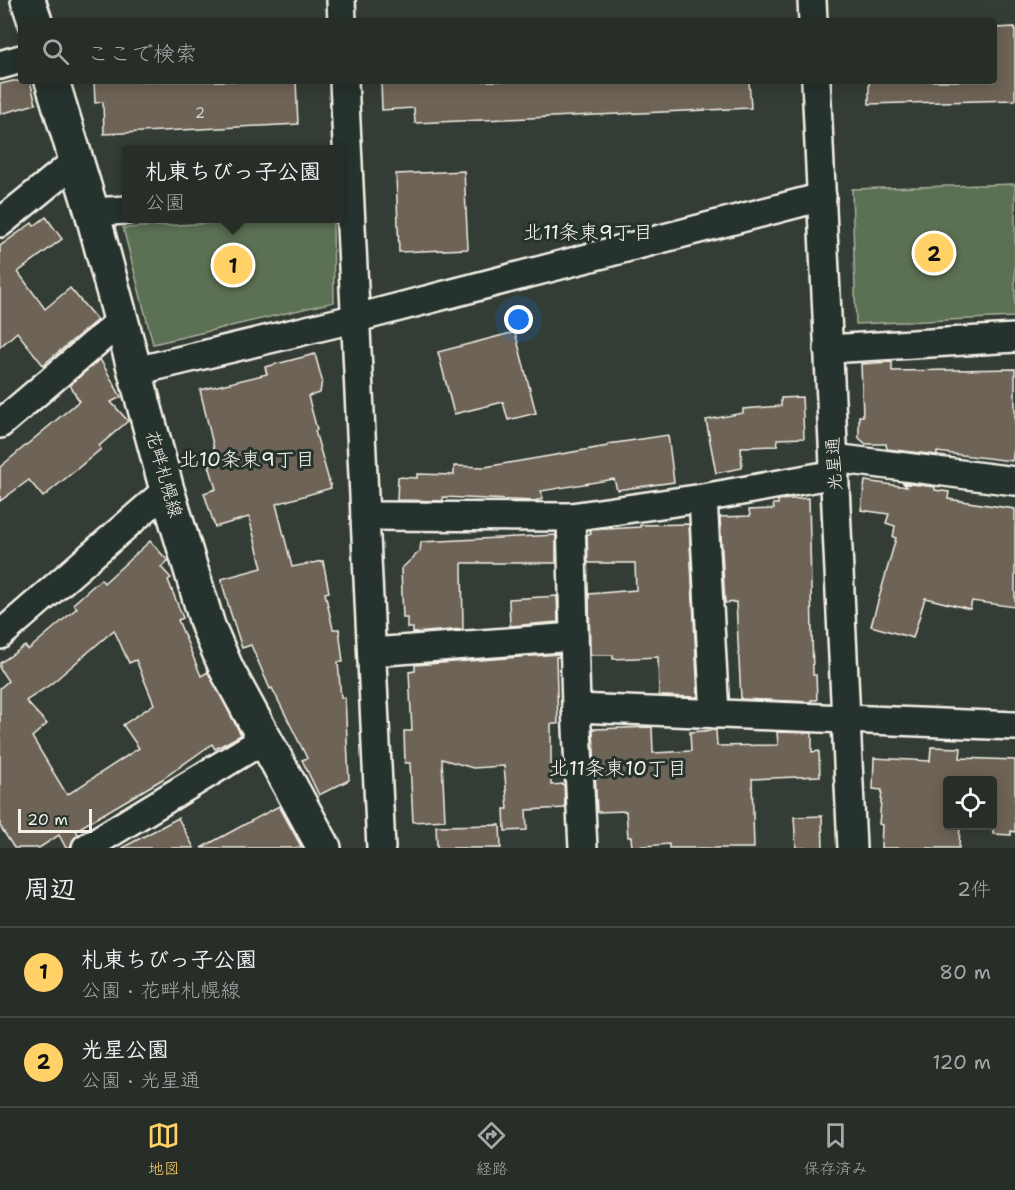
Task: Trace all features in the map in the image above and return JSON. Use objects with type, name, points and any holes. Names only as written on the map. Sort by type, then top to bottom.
[{"type":"main road","points":[[28,0],[33,18]]},
{"type":"main road","name":"花畔札幌線","points":[[53,84],[92,212],[167,490],[208,626],[227,670],[324,848]]},
{"type":"street","points":[[341,0],[342,18]]},
{"type":"street","points":[[813,0],[813,18]]},
{"type":"street","points":[[0,65],[18,60]]},
{"type":"street","points":[[344,84],[345,199],[357,318],[381,848]]},
{"type":"street","name":"光星通","points":[[816,84],[852,848]]},
{"type":"street","points":[[0,224],[76,161]]},
{"type":"street","points":[[136,371],[357,318],[822,197]]},
{"type":"street","points":[[92,212],[122,210]]},
{"type":"street","points":[[0,424],[122,320]]},
{"type":"street","points":[[828,349],[1015,338]]},
{"type":"street","points":[[365,516],[571,517],[703,498],[834,466],[1015,481]]},
{"type":"street","points":[[0,635],[167,490]]},
{"type":"street","points":[[703,498],[715,714]]},
{"type":"street","points":[[571,517],[576,708],[583,848]]},
{"type":"street","points":[[372,652],[574,637]]},
{"type":"street","points":[[576,708],[1015,726]]},
{"type":"street","points":[[86,848],[264,740]]},
{"type":"green space","points":[[1015,184],[1015,317],[856,324],[852,189]]},
{"type":"green space","points":[[215,223],[333,223],[334,302],[153,344],[123,228]]},
{"type":"building","points":[[1015,27],[1015,100],[869,104],[869,84],[997,84],[997,28]]},
{"type":"building","points":[[18,81],[18,84],[31,84],[36,104],[0,114],[0,84]]},
{"type":"building","points":[[94,84],[296,84],[298,124],[104,134],[103,102],[95,103]]},
{"type":"building","points":[[381,84],[749,84],[751,108],[415,123],[414,108],[382,110]]},
{"type":"building","points":[[464,171],[468,249],[399,252],[396,174]]},
{"type":"building","points":[[46,217],[62,239],[18,272],[45,309],[70,288],[97,320],[43,365],[17,332],[0,347],[0,246],[32,223],[34,226]]},
{"type":"building","points":[[515,332],[536,413],[508,420],[503,402],[454,414],[438,352]]},
{"type":"building","points":[[315,354],[322,380],[320,393],[308,396],[331,488],[276,504],[292,567],[323,561],[329,592],[325,593],[333,629],[339,629],[343,662],[338,662],[341,698],[345,698],[349,780],[319,795],[302,760],[307,758],[272,688],[270,689],[251,645],[242,648],[230,611],[221,579],[262,568],[249,517],[215,527],[204,493],[216,489],[209,465],[213,464],[210,455],[215,453],[200,390],[267,374],[265,367]]},
{"type":"building","points":[[100,359],[121,397],[111,402],[128,421],[99,446],[101,449],[43,497],[29,480],[0,501],[0,467],[79,401],[70,385]]},
{"type":"building","points":[[892,362],[892,371],[1015,369],[1015,443],[1012,461],[937,452],[937,455],[887,449],[886,444],[866,444],[859,438],[859,416],[863,416],[861,364]]},
{"type":"building","points":[[802,397],[804,438],[777,439],[778,446],[741,447],[742,468],[716,473],[706,420],[743,413],[743,409],[781,406],[781,398]]},
{"type":"building","points":[[668,435],[674,482],[617,490],[614,479],[541,491],[543,499],[533,501],[443,497],[443,501],[397,500],[398,477],[417,478],[417,474],[454,475],[454,466],[485,467]]},
{"type":"building","points":[[865,481],[907,487],[903,483],[935,487],[935,490],[949,492],[948,499],[1015,509],[1015,607],[972,601],[970,609],[925,598],[913,638],[871,626],[896,538],[893,537],[895,526],[886,523],[889,514],[861,510]]},
{"type":"building","points":[[809,498],[813,675],[816,675],[817,700],[811,700],[811,702],[741,699],[736,602],[725,603],[720,517],[750,516],[749,510],[774,509],[773,504],[778,504],[778,500]]},
{"type":"building","points":[[689,524],[698,697],[659,696],[658,657],[613,659],[613,655],[590,655],[589,594],[636,590],[635,563],[588,563],[587,534],[591,534],[590,530],[640,527],[640,525]]},
{"type":"building","points":[[556,535],[556,563],[462,563],[463,629],[413,633],[413,628],[407,628],[407,618],[403,618],[401,569],[420,551],[421,542]]},
{"type":"building","points":[[150,541],[168,561],[161,567],[171,578],[168,580],[183,618],[178,620],[201,676],[208,672],[241,735],[215,749],[212,744],[161,780],[76,830],[78,834],[70,848],[66,848],[59,835],[39,848],[14,848],[0,826],[0,688],[8,681],[0,669],[0,663],[25,646],[28,650],[77,608],[73,604],[101,579],[104,583]],"holes":[[[114,630],[129,663],[136,660],[154,704],[123,725],[139,748],[67,795],[32,737],[47,724],[26,701],[51,684]]]},
{"type":"building","points":[[557,596],[558,622],[510,626],[509,599]]},
{"type":"building","points":[[559,654],[559,657],[556,657],[558,724],[551,724],[551,785],[564,784],[565,808],[526,810],[527,830],[505,831],[504,809],[508,809],[504,766],[473,768],[442,759],[445,820],[413,822],[410,763],[405,763],[404,731],[412,731],[409,672],[415,671],[415,665]]},
{"type":"building","points":[[652,727],[653,753],[691,751],[690,732],[716,730],[717,746],[778,745],[777,732],[812,733],[812,752],[819,751],[820,776],[752,779],[754,848],[669,848],[669,844],[632,847],[631,837],[628,837],[626,811],[597,812],[593,729]]},
{"type":"building","points":[[931,747],[961,748],[960,758],[1015,760],[1015,832],[1011,831],[1011,835],[993,834],[993,830],[997,830],[997,776],[943,776],[943,830],[960,830],[959,848],[881,848],[882,825],[879,824],[882,790],[873,789],[874,758],[930,761]]},
{"type":"building","points":[[279,806],[302,848],[201,848]]},
{"type":"building","points":[[822,816],[823,848],[796,848],[794,817]]},
{"type":"building","points":[[178,818],[194,848],[122,848]]},
{"type":"building","points":[[500,825],[501,848],[437,848],[436,826]]},
{"type":"place","name":"光星公園","points":[[934,253]]},
{"type":"place","name":"札東ちびっ子公園","points":[[233,265]]},
{"type":"district","name":"北11条東9丁目","points":[[588,232]]},
{"type":"district","name":"北10条東9丁目","points":[[247,459]]},
{"type":"district","name":"北11条東10丁目","points":[[618,768]]}]
